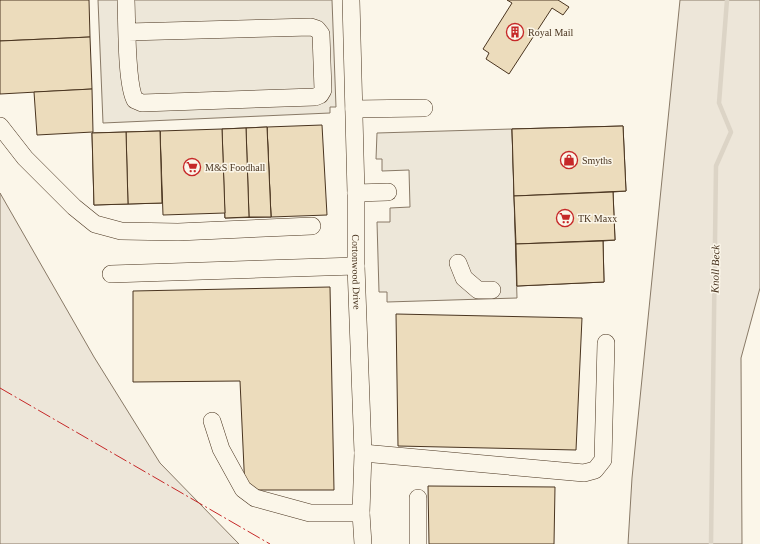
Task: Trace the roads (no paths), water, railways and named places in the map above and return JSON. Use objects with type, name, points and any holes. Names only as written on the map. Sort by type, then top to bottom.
[{"type":"street","points":[[126,0],[131,93],[134,100],[142,103],[315,97],[320,95],[323,90],[321,34],[317,29],[311,27],[128,32]]},
{"type":"street","name":"Cortonwood Drive","points":[[351,0],[356,193],[356,266],[363,453],[361,513],[363,544]]},
{"type":"street","points":[[354,108],[424,108]]},
{"type":"street","points":[[0,126],[25,158],[74,207],[95,224],[121,231],[178,232],[312,226]]},
{"type":"street","points":[[356,193],[388,192]]},
{"type":"street","points":[[458,263],[464,278],[478,290],[492,290]]},
{"type":"street","points":[[111,274],[356,266]]},
{"type":"street","points":[[363,453],[584,473],[595,470],[603,460],[606,343]]},
{"type":"street","points":[[212,421],[220,450],[243,489],[255,498],[310,513],[361,513]]},
{"type":"street","points":[[418,498],[418,544]]},
{"type":"waterway","name":"Knoll Beck","points":[[711,544],[716,166],[731,132],[719,103],[727,0]]},
{"type":"place","name":"Royal Mail","points":[[515,32]]},
{"type":"place","name":"Smyths","points":[[569,160]]},
{"type":"place","name":"M&S Foodhall","points":[[192,167]]},
{"type":"place","name":"TK Maxx","points":[[565,218]]}]
